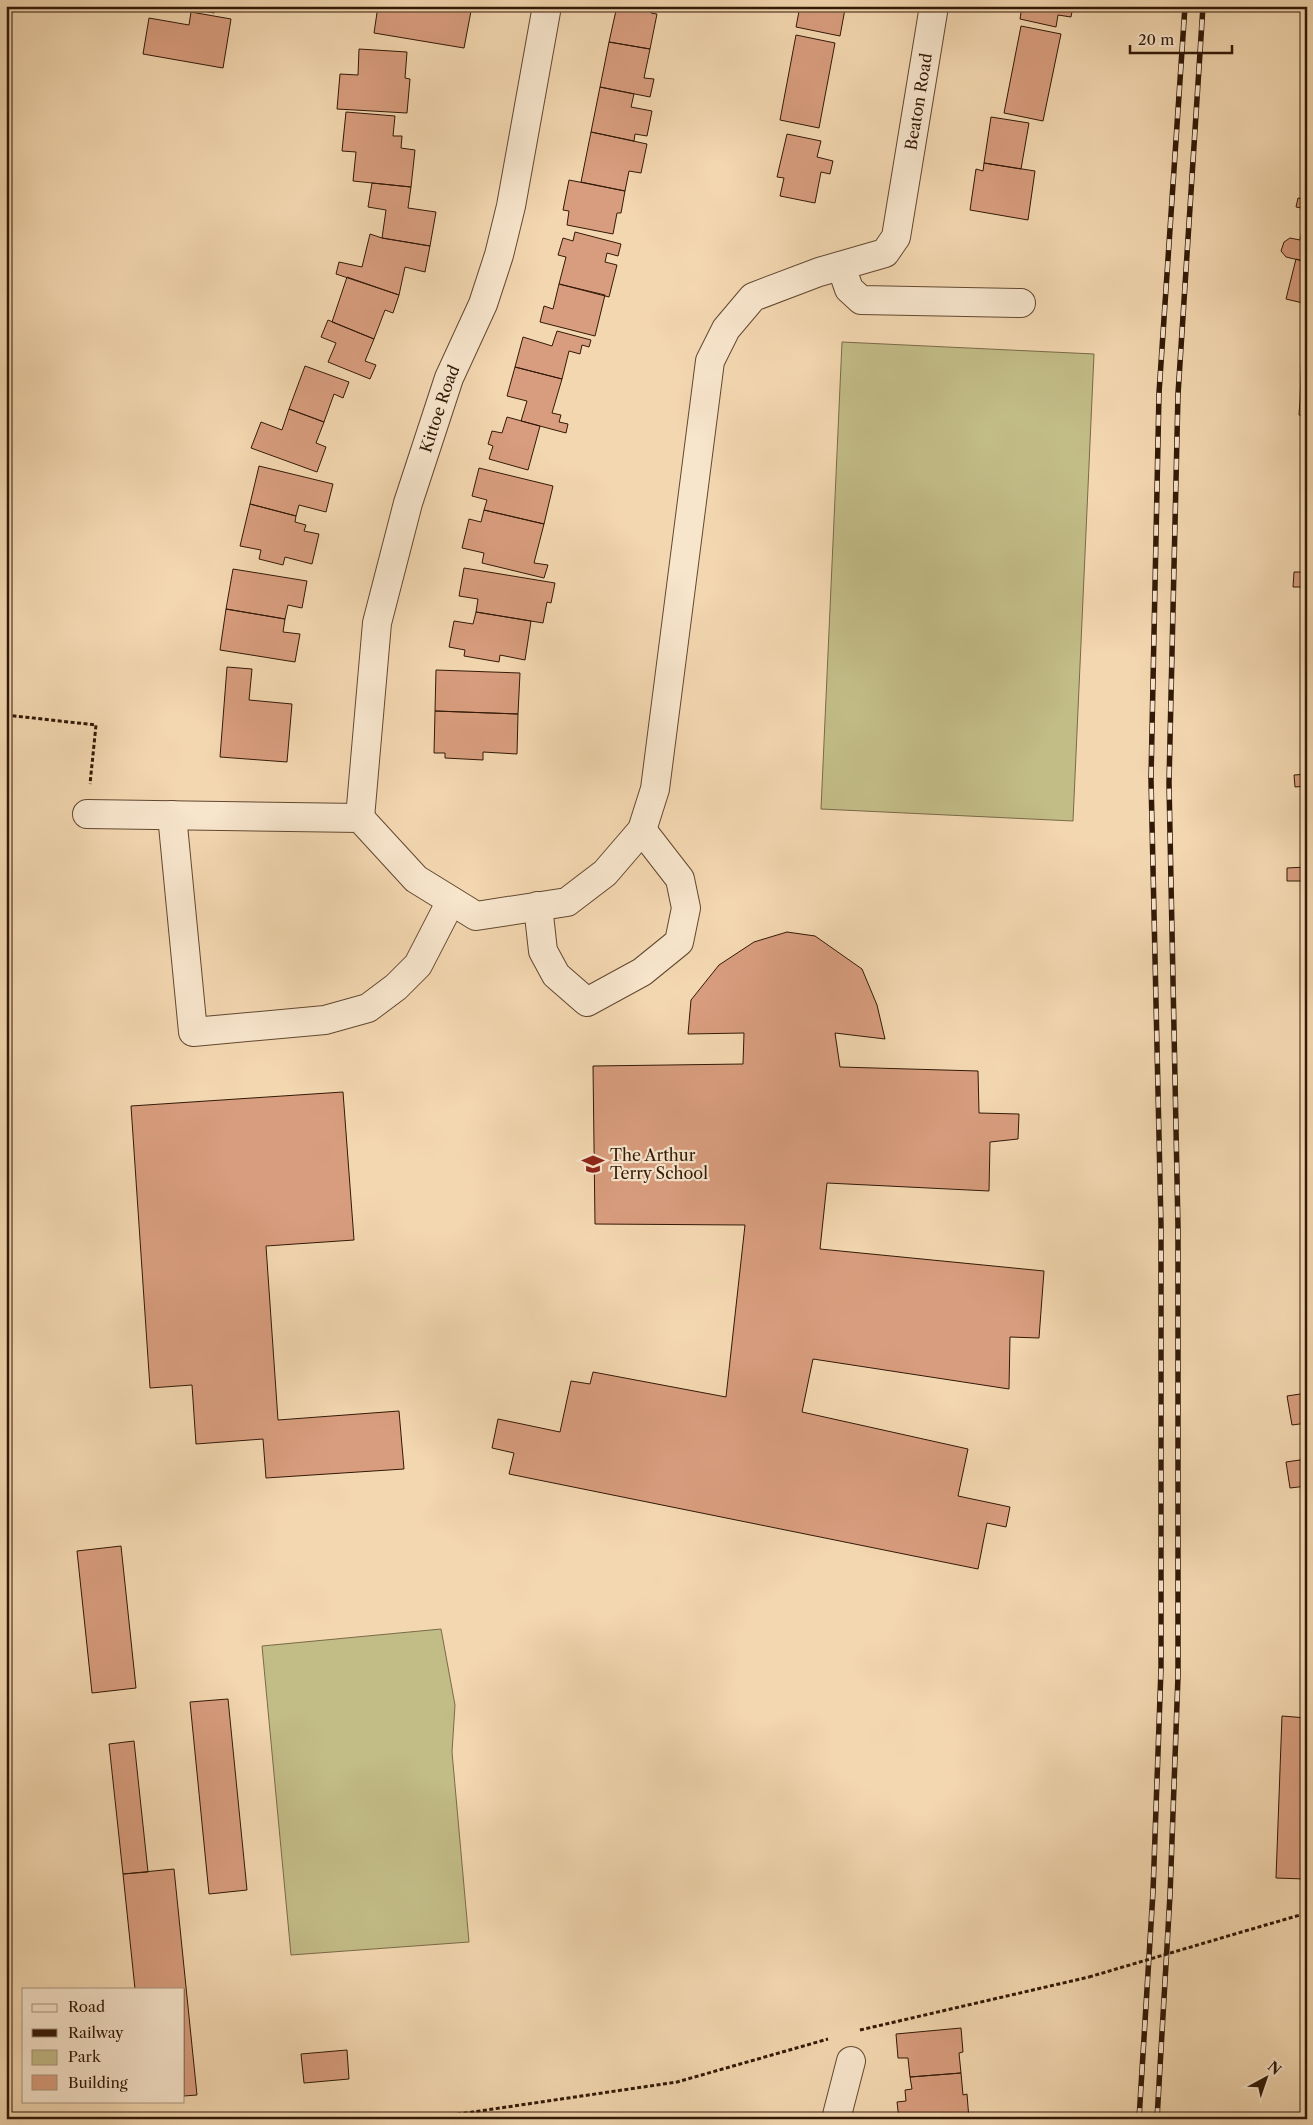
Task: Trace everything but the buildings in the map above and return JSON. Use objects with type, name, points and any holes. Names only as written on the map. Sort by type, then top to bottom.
[{"type":"street","name":"Kittoe Road","points":[[360,818],[378,624],[408,503],[449,378],[483,304],[499,256],[511,206],[547,6]]},
{"type":"street","name":"Beaton Road","points":[[642,830],[655,789],[710,361],[726,329],[753,297],[840,266],[885,253],[896,237],[934,6]]},
{"type":"street","points":[[840,266],[849,290],[861,300],[1021,303]]},
{"type":"street","points":[[87,814],[360,818],[416,879],[476,916],[538,906],[567,902],[606,873],[642,830],[680,879],[686,908],[679,942],[642,972],[587,1002],[556,975],[543,951],[538,906]]},
{"type":"street","points":[[172,815],[193,1032],[326,1020],[368,1008],[396,987],[418,965],[451,901]]},
{"type":"street","points":[[836,2119],[851,2061]]},
{"type":"path","points":[[6,715],[96,725],[87,814]]},
{"type":"path","points":[[852,2032],[1089,1978],[1307,1913]]},
{"type":"path","points":[[425,2119],[676,2082],[834,2037]]},
{"type":"green space","points":[[842,342],[1094,354],[1073,821],[821,809]]},
{"type":"green space","points":[[441,1629],[455,1705],[452,1752],[469,1942],[291,1955],[262,1646]]},
{"type":"railway","points":[[1139,2119],[1153,1892],[1161,1669],[1161,1225],[1151,779],[1159,393],[1185,6]]},
{"type":"railway","points":[[1157,2119],[1170,1895],[1178,1676],[1178,1227],[1169,783],[1178,394],[1203,6]]},
{"type":"place","name":"The Arthur Terry School","points":[[593,1164]]}]
